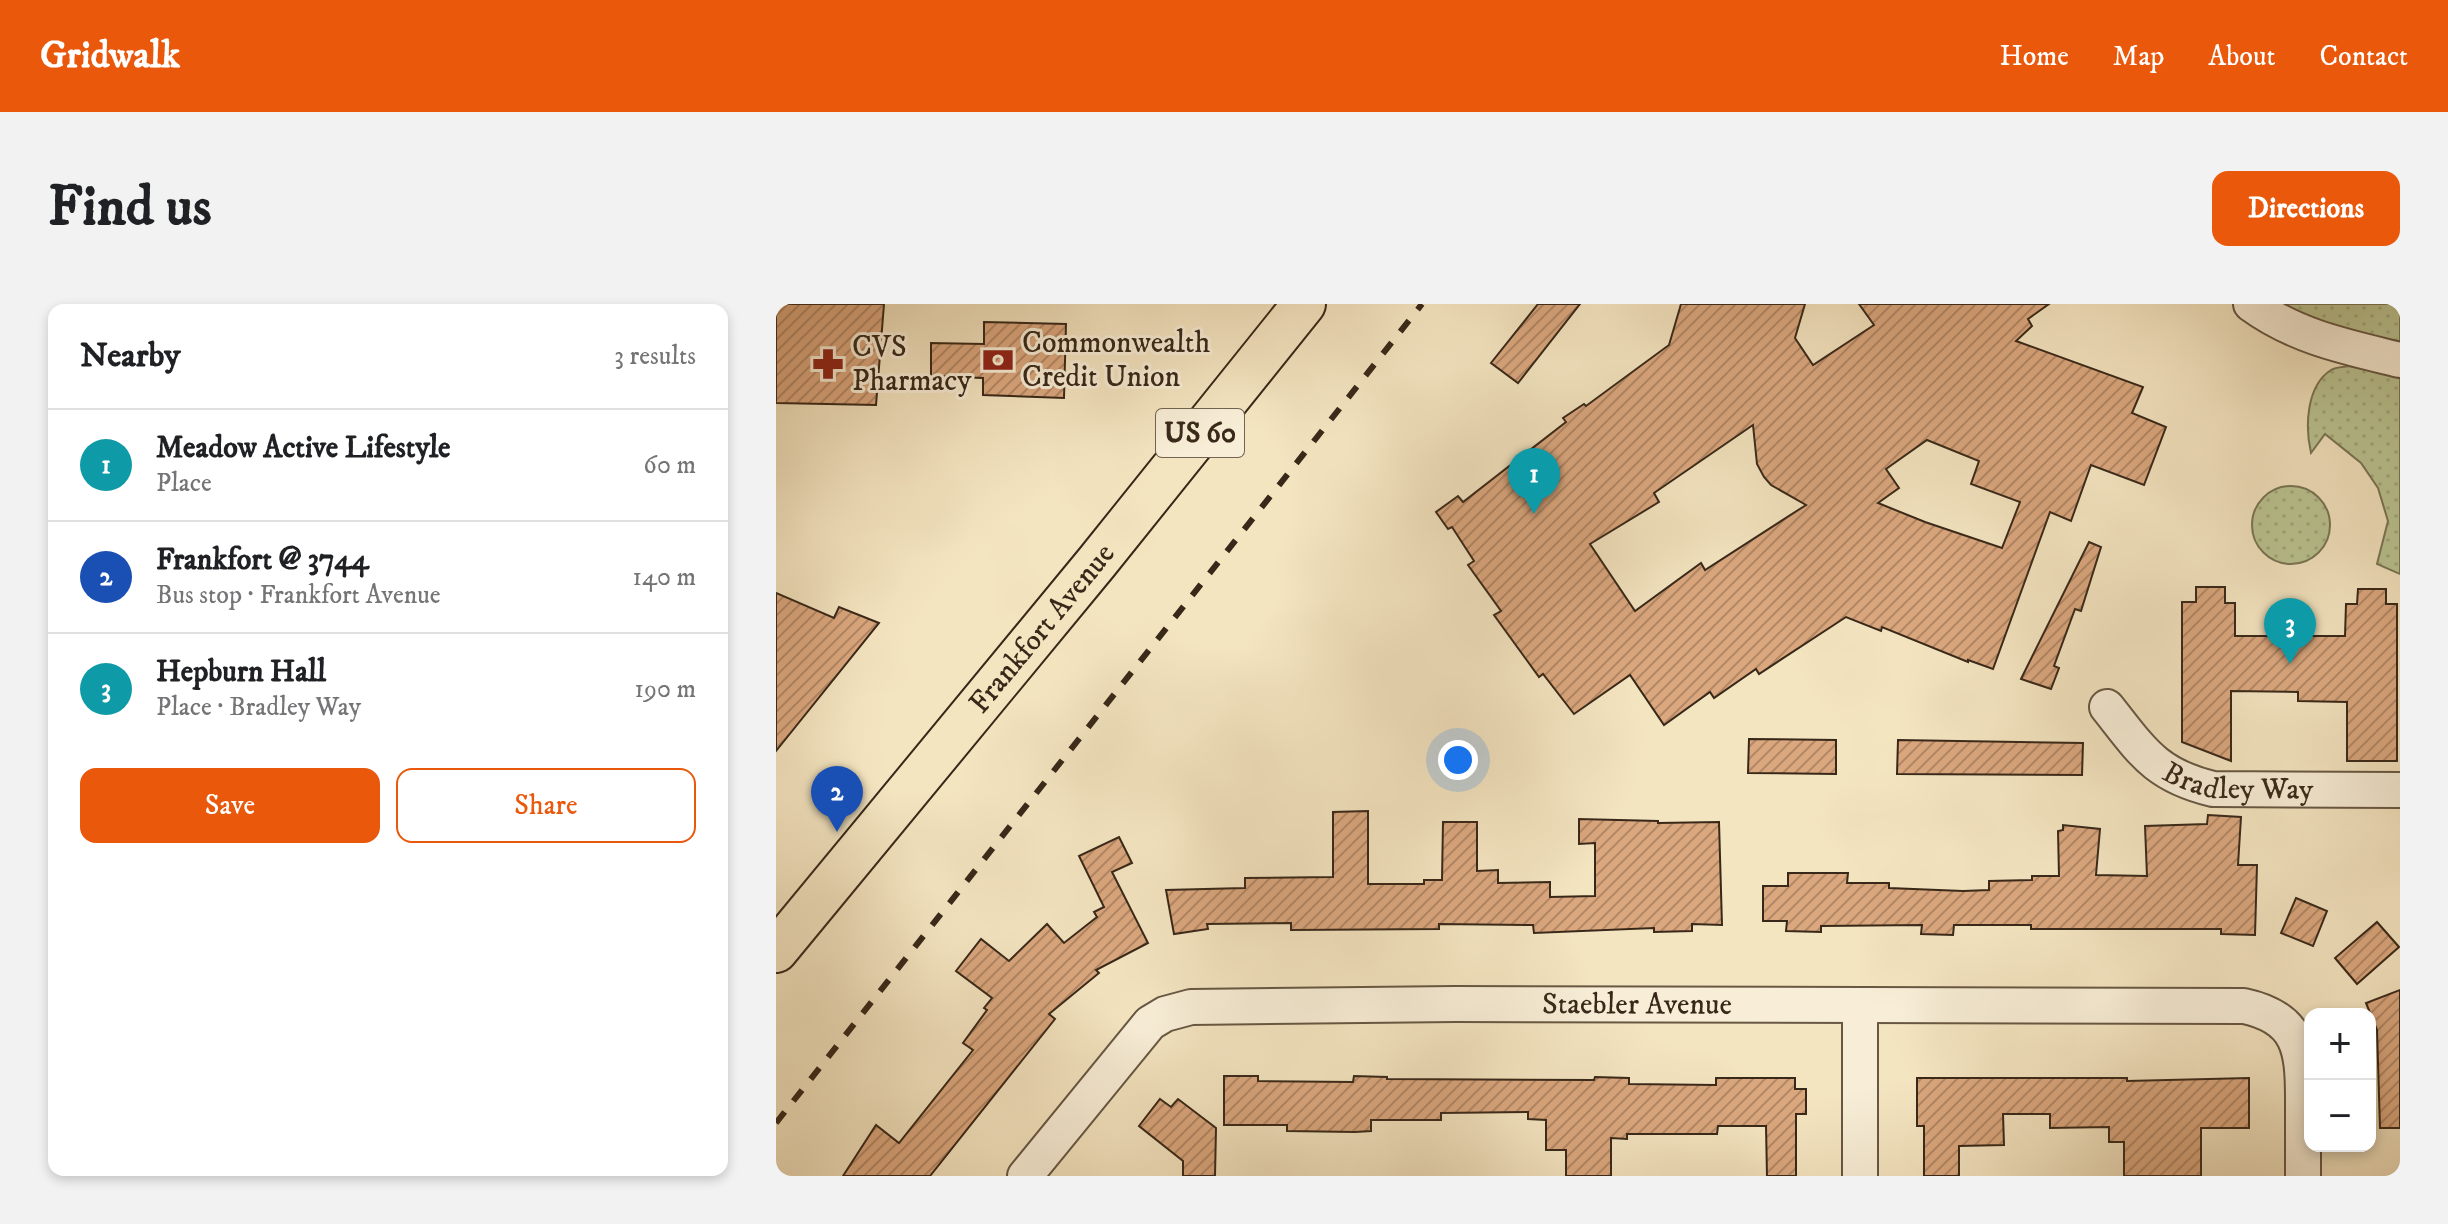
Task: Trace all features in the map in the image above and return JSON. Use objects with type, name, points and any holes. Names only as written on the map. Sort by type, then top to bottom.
[{"type":"main road","name":"Frankfort Avenue","points":[[776,951],[1106,551],[1304,304]]},
{"type":"street","points":[[2251,304],[2315,339],[2400,360]]},
{"type":"street","name":"Bradley Way","points":[[2107,707],[2157,766],[2190,783],[2213,789],[2400,790]]},
{"type":"street","name":"Staebler Avenue","points":[[1025,1176],[1150,1023],[1165,1014],[1191,1007],[1455,1004],[2244,1006],[2277,1018],[2290,1029],[2301,1054],[2303,1176]]},
{"type":"street","points":[[1860,1006],[1860,1176]]},
{"type":"green space","points":[[2271,304],[2400,304],[2400,349]]},
{"type":"green space","points":[[2349,366],[2400,377],[2400,574],[2377,564],[2388,521],[2378,488],[2361,463],[2325,434],[2311,453],[2308,420],[2316,386],[2331,370]]},
{"type":"green space","points":[[2291,486],[2306,489],[2323,503],[2330,525],[2327,540],[2313,557],[2291,564],[2276,561],[2259,547],[2252,525],[2255,510],[2269,493]]},
{"type":"building","name":"CVS Pharmacy","points":[[776,304],[884,304],[876,405],[776,403]]},
{"type":"building","points":[[1538,304],[1580,304],[1518,383],[1491,363]]},
{"type":"building","points":[[1681,304],[1805,304],[1795,338],[1813,365],[1874,325],[1859,304],[2049,304],[2028,319],[2032,326],[2016,341],[2143,387],[2132,413],[2166,427],[2144,485],[2091,465],[2071,521],[2050,512],[1993,669],[1882,627],[1881,631],[1846,617],[1759,674],[1756,669],[1714,698],[1710,692],[1664,725],[1630,675],[1574,714],[1543,674],[1539,677],[1494,615],[1501,611],[1468,565],[1474,561],[1452,527],[1448,529],[1436,512],[1458,496],[1463,502],[1566,422],[1563,418],[1584,404],[1586,406],[1669,345]],"holes":[[[1753,425],[1757,464],[1764,477],[1771,485],[1806,505],[1705,570],[1701,563],[1635,611],[1590,544],[1659,502],[1654,493]],[[1927,440],[1979,461],[1971,484],[2020,502],[2002,548],[1878,503],[1899,488],[1886,469]]]},
{"type":"building","name":"Commonwealth Credit Union","points":[[984,322],[1066,324],[1064,398],[983,395],[983,378],[931,376],[931,343],[984,344]]},
{"type":"building","points":[[2089,542],[2101,547],[2081,611],[2075,609],[2054,666],[2059,668],[2051,689],[2021,679]]},
{"type":"building","points":[[2196,587],[2225,587],[2225,603],[2235,603],[2235,636],[2279,636],[2280,628],[2301,628],[2302,636],[2345,636],[2346,604],[2357,604],[2358,589],[2386,589],[2386,604],[2397,604],[2397,761],[2347,761],[2347,702],[2298,701],[2298,692],[2231,691],[2231,761],[2182,742],[2182,602],[2196,602]]},
{"type":"building","points":[[776,593],[834,618],[839,607],[879,623],[776,751]]},
{"type":"building","points":[[1749,739],[1836,740],[1836,774],[1748,773]]},
{"type":"building","points":[[1898,740],[2083,743],[2082,775],[1897,774]]},
{"type":"building","points":[[1368,811],[1368,884],[1424,884],[1424,880],[1442,880],[1443,822],[1477,822],[1477,871],[1498,870],[1498,883],[1550,882],[1550,897],[1595,896],[1595,843],[1579,844],[1579,819],[1719,822],[1722,925],[1692,924],[1692,931],[1654,932],[1654,928],[1534,933],[1533,925],[1439,924],[1439,929],[1291,930],[1291,923],[1207,924],[1208,929],[1174,934],[1166,890],[1245,888],[1245,878],[1333,877],[1333,812]]},
{"type":"building","points":[[2208,815],[2241,817],[2238,865],[2257,865],[2255,935],[2221,934],[2221,929],[2031,929],[2031,925],[1954,925],[1953,935],[1921,934],[1922,925],[1821,926],[1821,932],[1786,931],[1787,921],[1763,921],[1763,886],[1788,886],[1788,873],[1848,873],[1847,883],[1889,883],[1889,888],[1963,891],[1989,890],[1989,881],[2059,876],[2058,831],[2063,830],[2063,825],[2100,829],[2096,875],[2147,876],[2145,826],[2207,824]]},
{"type":"building","points":[[1119,837],[1132,863],[1112,872],[1148,943],[1096,970],[1099,973],[1049,1014],[1055,1019],[930,1176],[843,1176],[876,1125],[899,1143],[973,1050],[963,1043],[992,998],[956,971],[981,939],[1009,961],[1047,924],[1064,943],[1097,917],[1094,912],[1104,907],[1079,856]]},
{"type":"building","points":[[2296,898],[2327,911],[2313,946],[2281,933]]},
{"type":"building","points":[[2377,922],[2399,947],[2357,984],[2335,958]]},
{"type":"building","points":[[2400,990],[2400,1128],[2380,1128],[2376,1008],[2368,1008],[2366,1003]]},
{"type":"building","points":[[1224,1076],[1258,1076],[1258,1081],[1353,1082],[1354,1076],[1387,1079],[1594,1080],[1595,1077],[1629,1078],[1629,1084],[1716,1085],[1716,1078],[1795,1078],[1795,1089],[1806,1089],[1806,1114],[1796,1114],[1796,1176],[1767,1176],[1766,1126],[1718,1126],[1717,1134],[1627,1134],[1627,1139],[1611,1138],[1611,1176],[1566,1176],[1566,1150],[1546,1150],[1546,1120],[1528,1119],[1528,1112],[1441,1113],[1441,1120],[1371,1120],[1371,1131],[1355,1132],[1287,1131],[1287,1125],[1224,1125]]},
{"type":"building","points":[[1917,1078],[2127,1078],[2127,1081],[2249,1078],[2249,1128],[2201,1128],[2201,1176],[2124,1176],[2124,1142],[2109,1142],[2109,1127],[2050,1128],[2050,1114],[2003,1114],[2004,1145],[1959,1146],[1959,1176],[1924,1176],[1924,1126],[1917,1126]]},
{"type":"building","points":[[1160,1099],[1171,1107],[1178,1099],[1216,1128],[1215,1176],[1183,1176],[1183,1161],[1139,1126]]},
{"type":"railway","points":[[776,1123],[1422,304]]},
{"type":"place","name":"Commonwealth Credit Union","points":[[998,360]]},
{"type":"place","name":"CVS Pharmacy","points":[[828,364]]},
{"type":"place","name":"Meadow Active Lifestyle","points":[[1534,514]]},
{"type":"place","name":"Hepburn Hall","points":[[2290,664]]},
{"type":"place","name":"Frankfort @ 3744","points":[[837,832]]}]
